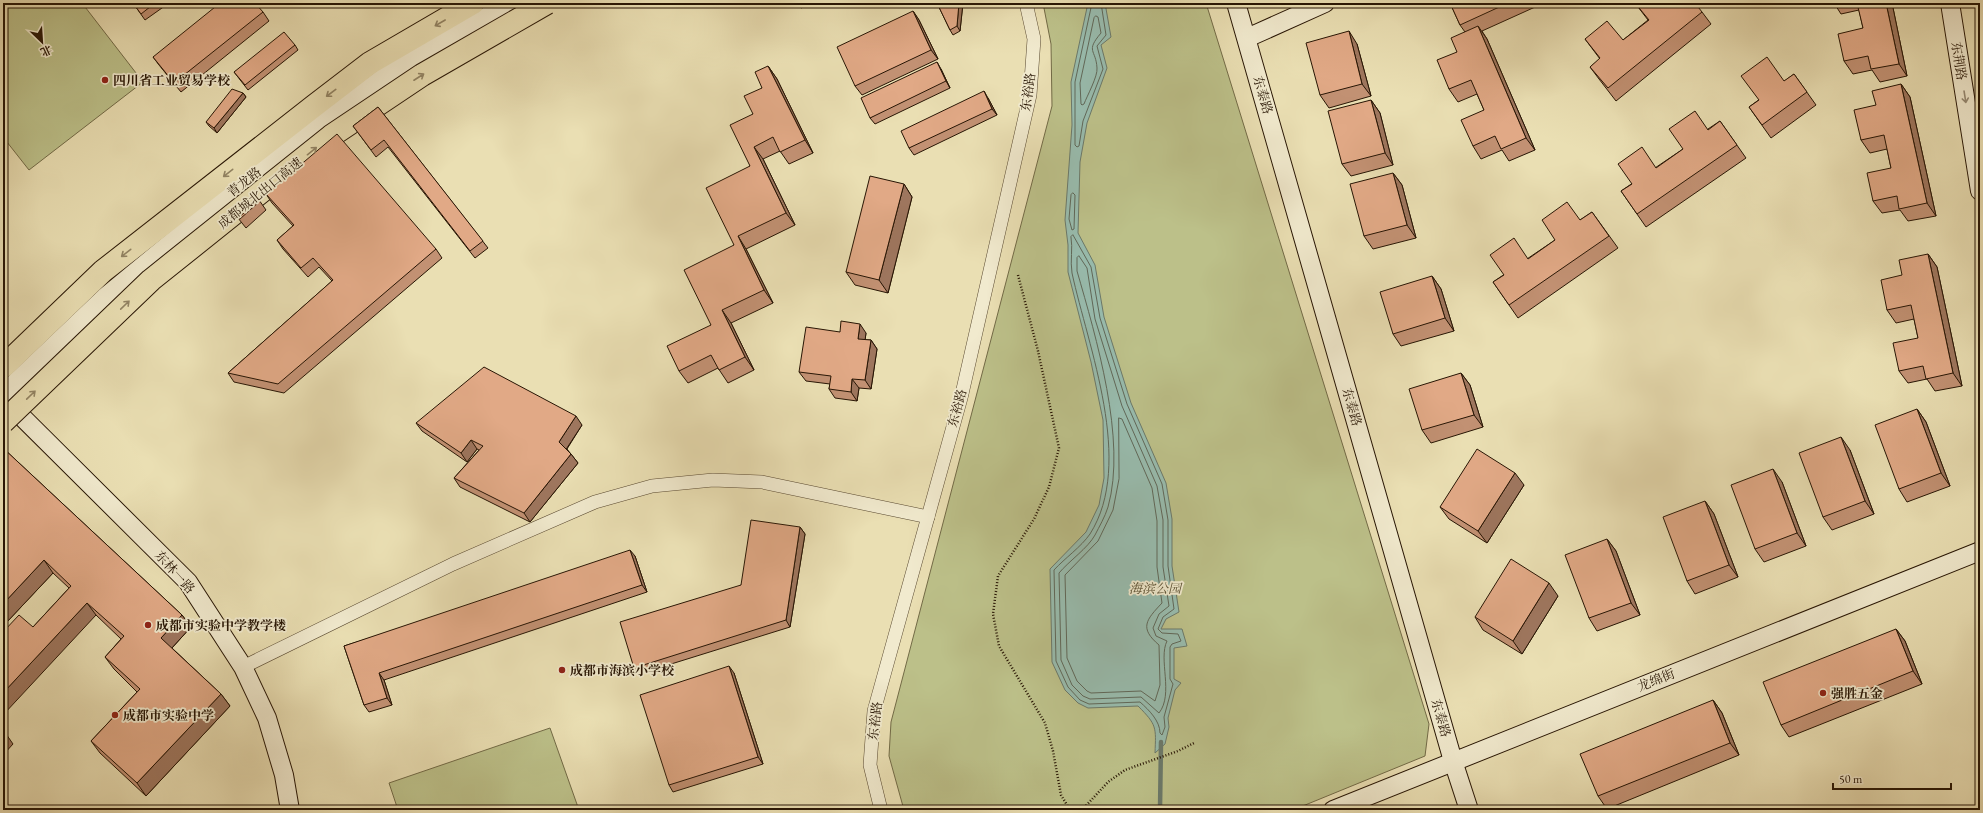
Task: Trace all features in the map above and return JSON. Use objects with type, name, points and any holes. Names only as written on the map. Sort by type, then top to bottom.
[{"type":"highway","points":[[3,367],[102,271],[314,106],[370,63],[473,3]]},
{"type":"highway","name":"成都城北出口高速","points":[[3,422],[151,280],[332,136],[422,75],[548,3]]},
{"type":"street","name":"青龙路","points":[[3,394],[104,296],[243,183],[393,70],[510,3]]},
{"type":"street","name":"东裕路","points":[[881,810],[870,765],[874,711],[960,398],[1030,95],[1034,39],[1026,3]]},
{"type":"street","name":"东泰路","points":[[1236,3],[1453,761],[1469,810]]},
{"type":"street","points":[[1247,38],[1325,3]]},
{"type":"street","name":"东荆路","points":[[1950,3],[1980,191]]},
{"type":"street","name":"东林一路","points":[[3,398],[188,582],[243,666],[267,718],[284,775],[290,810]]},
{"type":"street","points":[[243,666],[453,564],[595,502],[652,486],[714,480],[762,482],[928,517]]},
{"type":"street","name":"龙绵街","points":[[1333,810],[1980,551]]},
{"type":"path","points":[[1018,275],[1038,351],[1059,448],[1049,487],[1034,519],[998,576],[993,614],[999,646],[1045,723],[1053,752],[1061,795],[1070,810]]},
{"type":"path","points":[[1082,810],[1108,782],[1125,770],[1168,755],[1194,743]]},
{"type":"green space","points":[[3,3],[82,3],[143,82],[29,170],[3,137]]},
{"type":"green space","name":"海滨公园","points":[[1043,3],[1206,3],[1429,724],[1425,756],[1293,810],[904,810],[889,756],[891,722],[1052,106],[1051,44]]},
{"type":"green space","points":[[550,728],[579,810],[398,810],[389,783]]},
{"type":"water","points":[[1088,3],[1105,3],[1111,37],[1101,45],[1107,68],[1087,123],[1080,162],[1078,233],[1095,265],[1104,317],[1131,403],[1166,483],[1172,519],[1172,566],[1179,612],[1166,619],[1161,629],[1182,629],[1187,646],[1174,648],[1174,679],[1181,683],[1175,690],[1168,718],[1169,727],[1165,744],[1155,753],[1154,727],[1149,718],[1138,706],[1088,708],[1078,703],[1065,690],[1052,662],[1050,569],[1086,532],[1099,505],[1104,478],[1103,420],[1091,362],[1068,272],[1068,245],[1065,220],[1072,125],[1071,82]]},
{"type":"building","points":[[133,3],[155,3],[141,14]]},
{"type":"building","points":[[220,3],[255,3],[263,12],[174,83],[153,57]]},
{"type":"building","points":[[937,3],[959,3],[957,26],[950,30]]},
{"type":"building","points":[[1450,3],[1508,3],[1460,25]]},
{"type":"building","points":[[1635,3],[1695,3],[1702,12],[1608,88],[1590,67],[1600,58],[1585,39],[1607,21],[1623,40],[1649,20]]},
{"type":"building","points":[[1857,3],[1886,3],[1899,64],[1871,69],[1868,56],[1844,61],[1838,34],[1863,28]]},
{"type":"building","points":[[913,11],[931,50],[855,86],[837,47]]},
{"type":"building","points":[[1478,26],[1526,138],[1501,149],[1495,136],[1473,146],[1461,120],[1484,110],[1471,80],[1449,89],[1437,60],[1457,52],[1451,38]]},
{"type":"building","points":[[1349,31],[1362,84],[1320,95],[1306,43]]},
{"type":"building","points":[[284,32],[295,45],[245,85],[234,72]]},
{"type":"building","points":[[1767,57],[1784,81],[1794,74],[1807,92],[1762,125],[1749,107],[1759,100],[1741,76]]},
{"type":"building","points":[[937,62],[946,81],[870,118],[861,98]]},
{"type":"building","points":[[768,66],[805,140],[780,152],[773,137],[754,147],[786,213],[738,236],[764,290],[722,310],[745,357],[719,370],[711,355],[679,371],[667,346],[711,325],[684,270],[734,245],[706,188],[750,166],[730,125],[753,114],[744,96],[762,88],[755,72]]},
{"type":"building","points":[[1901,84],[1927,203],[1899,209],[1897,196],[1873,201],[1867,173],[1891,168],[1884,135],[1861,140],[1854,110],[1876,105],[1872,91]]},
{"type":"building","points":[[232,89],[243,93],[214,128],[206,122]]},
{"type":"building","points":[[984,91],[992,109],[909,148],[901,131]]},
{"type":"building","points":[[1371,100],[1385,153],[1342,164],[1328,111]]},
{"type":"building","points":[[378,107],[483,241],[470,251],[384,140],[371,150],[353,126]]},
{"type":"building","points":[[1695,111],[1708,130],[1720,121],[1737,145],[1637,214],[1621,191],[1632,184],[1618,164],[1642,147],[1656,168],[1683,149],[1669,129]]},
{"type":"building","points":[[337,134],[436,249],[278,384],[228,373],[333,280],[313,258],[301,268],[277,240],[294,225],[266,194]]},
{"type":"building","points":[[1393,173],[1407,225],[1364,236],[1350,184]]},
{"type":"building","points":[[870,176],[904,184],[879,280],[846,272]]},
{"type":"building","points":[[259,200],[260,201],[240,219],[238,218]]},
{"type":"building","points":[[1567,202],[1580,220],[1592,212],[1609,236],[1509,305],[1493,282],[1504,275],[1490,255],[1514,238],[1528,259],[1555,240],[1542,220]]},
{"type":"building","points":[[1928,254],[1953,373],[1926,379],[1923,366],[1899,371],[1893,343],[1918,338],[1911,305],[1887,310],[1881,280],[1902,275],[1899,260]]},
{"type":"building","points":[[1432,276],[1445,318],[1393,334],[1380,292]]},
{"type":"building","points":[[841,321],[860,324],[858,339],[871,340],[865,380],[852,379],[851,392],[829,389],[831,376],[799,372],[806,327],[840,332]]},
{"type":"building","points":[[484,367],[576,416],[559,442],[571,454],[524,513],[454,478],[483,446],[471,440],[461,453],[416,423]]},
{"type":"building","points":[[1461,373],[1474,415],[1422,430],[1409,389]]},
{"type":"building","points":[[1917,409],[1941,473],[1899,489],[1875,425]]},
{"type":"building","points":[[1841,437],[1865,501],[1823,517],[1799,453]]},
{"type":"building","name":"成都市实验中学教学楼","points":[[3,448],[182,615],[161,638],[221,694],[137,783],[91,741],[140,689],[105,657],[124,636],[87,603],[3,693],[3,632],[19,615],[33,627],[71,586],[44,560],[3,604]]},
{"type":"building","points":[[1477,449],[1515,473],[1478,531],[1440,507]]},
{"type":"building","points":[[1773,469],[1797,533],[1755,549],[1731,485]]},
{"type":"building","points":[[1705,501],[1729,565],[1687,581],[1663,517]]},
{"type":"building","points":[[751,520],[800,527],[786,620],[634,668],[620,622],[741,585]]},
{"type":"building","points":[[1607,539],[1631,603],[1589,618],[1565,555]]},
{"type":"building","points":[[630,550],[642,585],[379,673],[387,698],[364,705],[344,646]]},
{"type":"building","points":[[1511,559],[1549,583],[1513,641],[1475,617]]},
{"type":"building","points":[[1896,629],[1913,671],[1781,725],[1763,682]]},
{"type":"building","points":[[729,666],[758,757],[669,785],[640,695]]},
{"type":"building","points":[[1713,700],[1730,743],[1598,796],[1580,754]]},
{"type":"waterway","points":[[1160,810],[1161,742]]},
{"type":"place","name":"四川省工业贸易学校","points":[[105,80]]},
{"type":"place","name":"成都市实验中学教学楼","points":[[148,625]]},
{"type":"place","name":"成都市海滨小学校","points":[[562,670]]},
{"type":"place","name":"强胜五金","points":[[1823,693]]},
{"type":"place","name":"成都市实验中学","points":[[115,715]]}]
